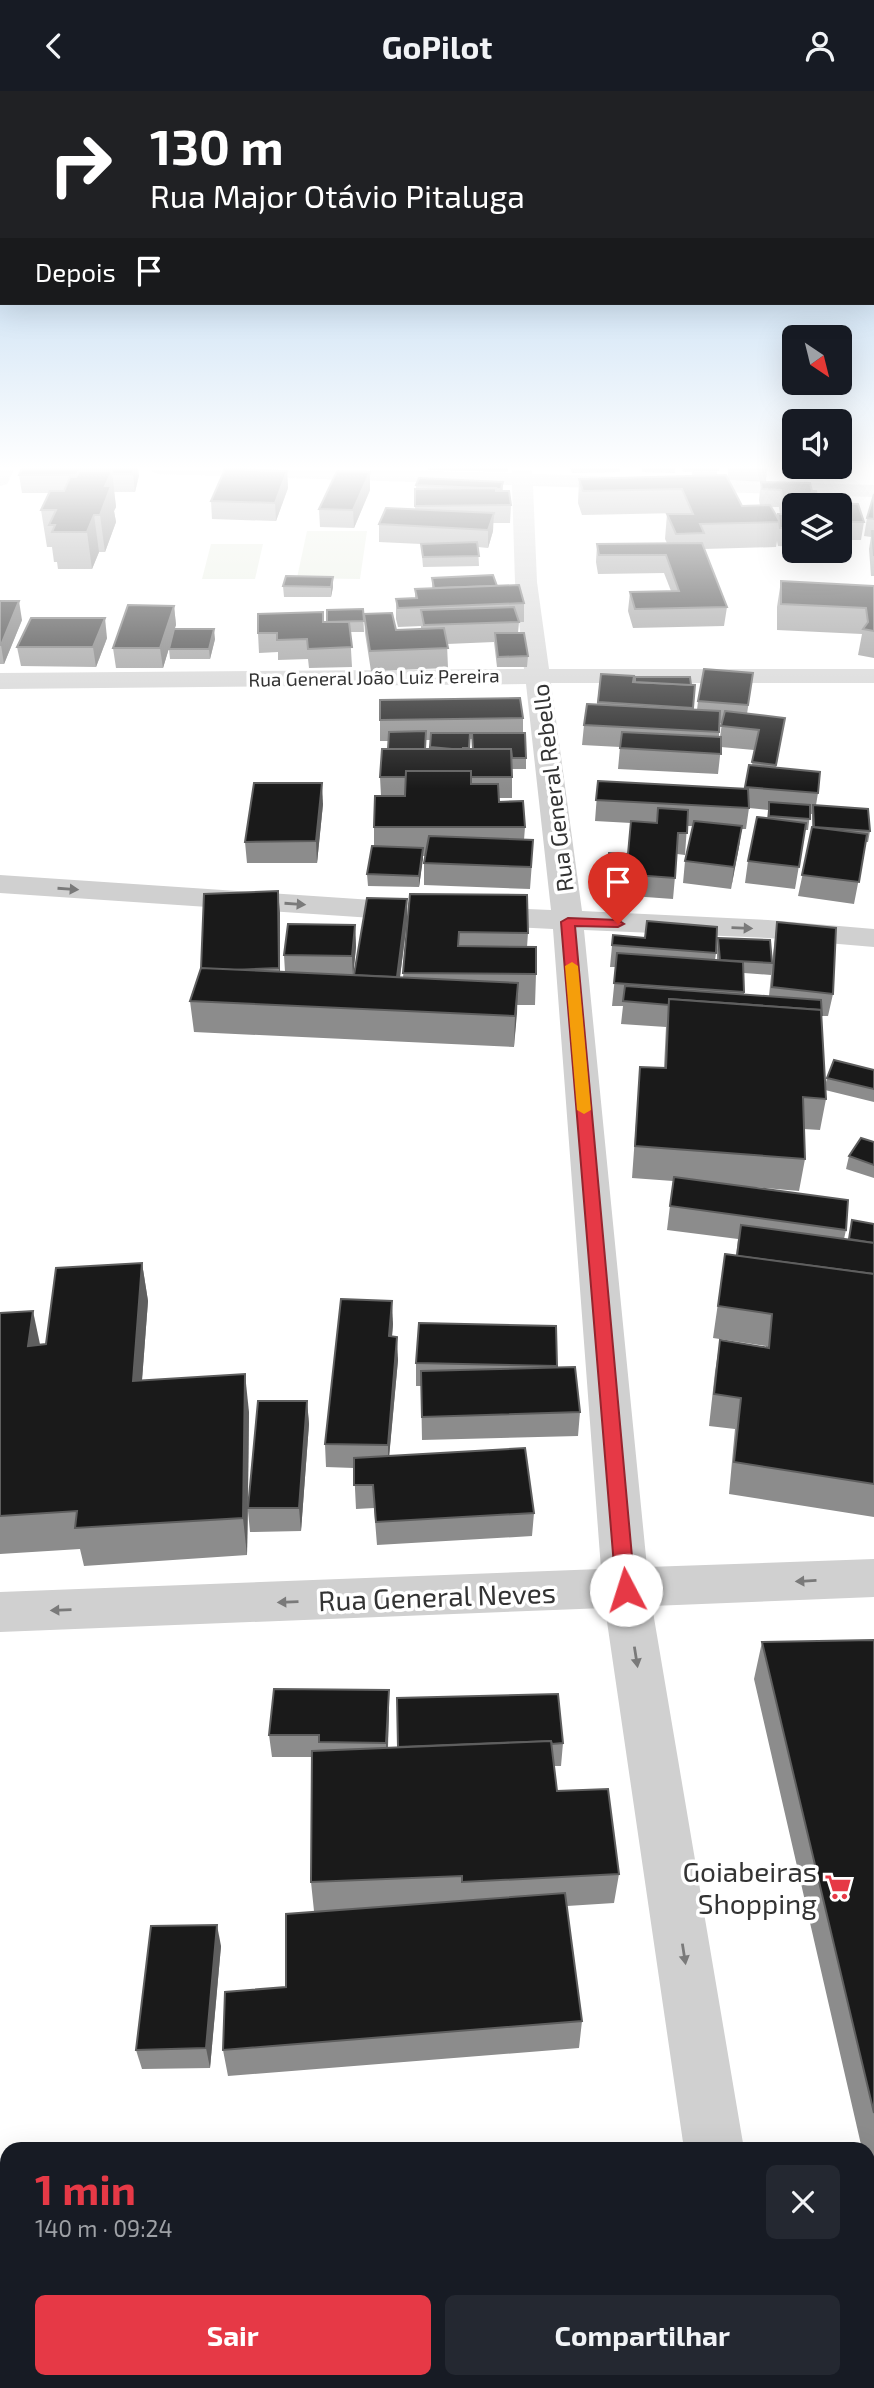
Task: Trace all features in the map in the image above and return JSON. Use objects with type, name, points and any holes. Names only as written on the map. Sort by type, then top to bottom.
[{"type":"street","name":"Rua General Rebello","points":[[526,575],[568,922],[626,1590],[714,2142]]},
{"type":"street","name":"Rua General João Luiz Pereira","points":[[0,681],[874,676]]},
{"type":"street","points":[[0,884],[568,922],[768,929],[874,938]]},
{"type":"street","name":"Rua General Neves","points":[[0,1612],[626,1590],[874,1578]]},
{"type":"shaded area","points":[[203,575],[256,575],[255,579],[202,579]]},
{"type":"shaded area","points":[[298,575],[361,575],[360,579],[297,578]]},
{"type":"building","points":[[493,575],[497,586],[434,588],[432,578]]},
{"type":"building","points":[[673,575],[715,575],[727,607],[635,609],[630,592],[679,591]]},
{"type":"building","points":[[286,576],[333,577],[331,587],[283,586]]},
{"type":"building","points":[[781,581],[874,586],[874,631],[863,629],[868,622],[866,608],[781,604]]},
{"type":"building","points":[[519,585],[524,603],[398,608],[396,599],[417,598],[415,589]]},
{"type":"building","points":[[0,601],[19,601],[1,645],[0,645]]},
{"type":"building","points":[[128,605],[174,606],[160,648],[113,648]]},
{"type":"building","points":[[514,607],[519,622],[424,625],[421,610]]},
{"type":"building","points":[[363,609],[364,621],[327,622],[327,610]]},
{"type":"building","points":[[323,612],[323,622],[349,622],[352,647],[308,649],[307,639],[277,640],[277,633],[258,633],[258,614]]},
{"type":"building","points":[[392,613],[396,630],[444,628],[448,648],[370,651],[364,614]]},
{"type":"building","points":[[31,618],[105,618],[93,647],[17,647]]},
{"type":"building","points":[[174,629],[214,629],[209,649],[169,649]]},
{"type":"building","points":[[495,633],[524,633],[528,656],[498,657]]},
{"type":"building","points":[[704,669],[753,673],[748,705],[698,701]]},
{"type":"building","points":[[601,674],[634,676],[633,682],[695,685],[693,708],[598,702]]},
{"type":"building","points":[[635,677],[690,677],[691,685],[635,682]]},
{"type":"building","points":[[520,698],[523,718],[380,720],[380,700]]},
{"type":"building","points":[[587,704],[720,711],[719,732],[584,725]]},
{"type":"building","points":[[725,711],[785,718],[776,765],[752,762],[759,730],[721,726]]},
{"type":"building","points":[[426,731],[425,749],[388,749],[389,732]]},
{"type":"building","points":[[622,732],[721,737],[721,754],[620,748]]},
{"type":"building","points":[[431,733],[470,733],[469,748],[430,747]]},
{"type":"building","points":[[472,733],[525,733],[526,758],[512,758],[511,749],[473,749]]},
{"type":"building","points":[[382,749],[511,749],[512,777],[471,777],[471,771],[406,771],[406,777],[380,777]]},
{"type":"building","points":[[749,765],[820,772],[818,793],[745,787]]},
{"type":"building","points":[[406,771],[471,771],[471,784],[498,784],[499,802],[523,801],[525,827],[374,827],[375,796],[405,796]]},
{"type":"building","points":[[598,781],[748,789],[749,808],[596,800]]},
{"type":"building","points":[[254,783],[322,783],[316,841],[245,842]]},
{"type":"building","points":[[769,802],[810,805],[810,819],[769,816]]},
{"type":"building","points":[[813,805],[868,809],[870,831],[814,827]]},
{"type":"building","points":[[658,808],[688,810],[687,833],[678,833],[675,878],[606,873],[609,853],[628,854],[631,821],[657,823]]},
{"type":"building","points":[[757,817],[806,823],[799,867],[748,861]]},
{"type":"building","points":[[694,821],[742,826],[734,867],[685,861]]},
{"type":"building","points":[[812,827],[867,834],[859,882],[802,875]]},
{"type":"building","points":[[429,836],[533,840],[531,867],[424,863]]},
{"type":"building","points":[[372,846],[423,848],[419,876],[367,874]]},
{"type":"building","points":[[278,891],[279,968],[201,969],[204,894]]},
{"type":"building","points":[[410,894],[527,895],[528,933],[459,932],[458,946],[536,947],[536,974],[403,973]]},
{"type":"building","points":[[367,898],[407,899],[397,977],[354,975]]},
{"type":"building","points":[[647,921],[717,927],[716,953],[612,945],[613,935],[645,938]]},
{"type":"building","points":[[777,922],[836,928],[833,994],[772,987]]},
{"type":"building","points":[[288,924],[355,925],[352,956],[284,955]]},
{"type":"building","points":[[718,938],[770,940],[772,963],[720,960]]},
{"type":"building","points":[[617,953],[743,962],[744,992],[614,983]]},
{"type":"building","points":[[201,968],[518,983],[515,1016],[190,1001]]},
{"type":"building","points":[[625,986],[821,1000],[822,1016],[821,1010],[669,999],[669,1005],[623,1001]]},
{"type":"building","points":[[669,999],[821,1010],[826,1099],[803,1097],[805,1159],[635,1146],[640,1067],[666,1068]]},
{"type":"building","points":[[834,1060],[874,1070],[874,1089],[827,1078]]},
{"type":"building","points":[[861,1138],[874,1142],[874,1165],[849,1156]]},
{"type":"building","points":[[674,1177],[848,1200],[846,1230],[670,1206]]},
{"type":"building","points":[[852,1220],[874,1224],[874,1243],[849,1239]]},
{"type":"building","points":[[741,1225],[874,1243],[874,1274],[737,1256]]},
{"type":"building","points":[[725,1254],[874,1274],[874,1484],[734,1462],[741,1398],[714,1394],[720,1340],[769,1348],[772,1314],[718,1306]]},
{"type":"building","points":[[142,1263],[133,1381],[245,1374],[243,1518],[75,1528],[77,1511],[0,1516],[0,1313],[33,1311],[28,1346],[46,1344],[56,1268]]},
{"type":"building","points":[[341,1299],[392,1301],[389,1336],[397,1337],[388,1445],[325,1444]]},
{"type":"building","points":[[419,1323],[556,1326],[557,1366],[416,1363]]},
{"type":"building","points":[[575,1367],[580,1412],[422,1417],[421,1371]]},
{"type":"building","points":[[258,1401],[307,1401],[299,1508],[248,1508]]},
{"type":"building","points":[[525,1448],[534,1513],[376,1522],[373,1485],[354,1485],[354,1458]]},
{"type":"building","name":"Goiabeiras Shopping","points":[[874,1640],[874,2113],[762,1642]]},
{"type":"building","points":[[274,1689],[389,1690],[386,1743],[319,1742],[319,1735],[269,1735]]},
{"type":"building","points":[[558,1694],[563,1743],[552,1744],[551,1741],[398,1747],[397,1698]]},
{"type":"building","points":[[551,1741],[557,1791],[608,1789],[619,1874],[462,1882],[462,1876],[311,1882],[312,1751]]},
{"type":"building","points":[[565,1893],[582,2021],[223,2050],[225,1992],[286,1987],[286,1914]]},
{"type":"building","points":[[217,1925],[206,2048],[136,2050],[151,1926]]},
{"type":"slow traffic","points":[[572,966],[584,1110]]},
{"type":"place","name":"Goiabeiras Shopping","points":[[838,1887]]},
{"type":"route","points":[[618,924],[568,922],[626,1590]]}]
